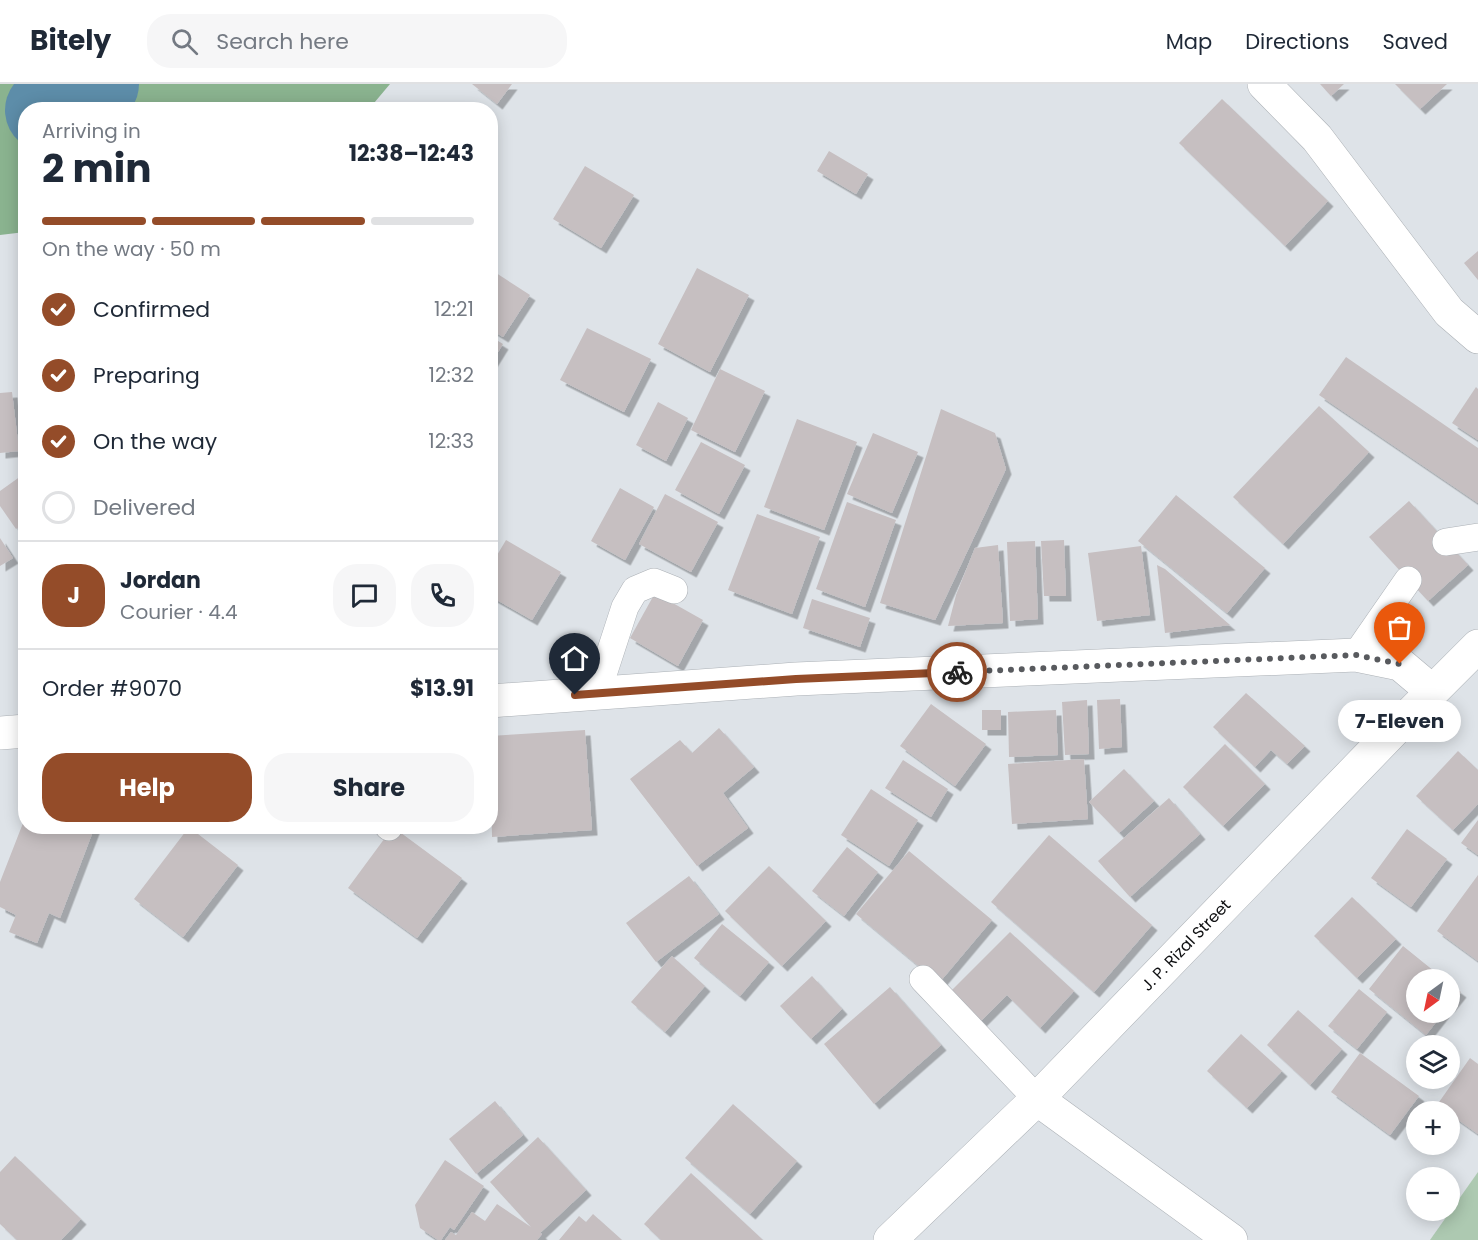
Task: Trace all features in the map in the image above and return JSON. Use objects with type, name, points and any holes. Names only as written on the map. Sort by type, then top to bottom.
[{"type":"main road","points":[[1264,84],[1317,138],[1449,312],[1478,337]]},
{"type":"main road","name":"J. P. Rizal Street","points":[[890,1240],[1037,1099],[1478,646]]},
{"type":"main road","points":[[498,700],[796,679],[1356,655],[1400,664],[1432,692]]},
{"type":"main road","points":[[0,733],[18,732]]},
{"type":"main road","points":[[1037,1099],[1231,1240]]},
{"type":"lane","points":[[1446,542],[1478,537]]},
{"type":"lane","points":[[1356,655],[1408,580]]},
{"type":"lane","points":[[597,693],[625,607],[635,590],[654,582],[674,590]]},
{"type":"lane","points":[[923,979],[1037,1099]]},
{"type":"green space","points":[[0,84],[390,84],[375,102],[18,102],[18,233],[0,235]]},
{"type":"green space","points":[[1478,1172],[1478,1240],[1430,1240],[1443,1221],[1460,1221],[1460,1198]]},
{"type":"building","points":[[472,84],[512,84],[498,103]]},
{"type":"building","points":[[1320,84],[1344,84],[1331,96]]},
{"type":"building","points":[[1395,84],[1447,84],[1420,109]]},
{"type":"building","points":[[1222,99],[1328,201],[1285,246],[1179,143]]},
{"type":"building","points":[[829,151],[868,174],[856,194],[817,171]]},
{"type":"building","points":[[585,166],[634,195],[601,248],[553,219]]},
{"type":"building","points":[[1478,251],[1478,280],[1464,263]]},
{"type":"building","points":[[697,268],[749,295],[710,372],[658,344]]},
{"type":"building","points":[[498,274],[530,295],[503,337],[498,334]]},
{"type":"building","points":[[587,328],[651,359],[624,412],[560,380]]},
{"type":"building","points":[[498,341],[503,344],[498,352]]},
{"type":"building","points":[[1346,357],[1478,448],[1478,503],[1319,395]]},
{"type":"building","points":[[720,369],[765,391],[735,452],[691,430]]},
{"type":"building","points":[[1476,387],[1478,389],[1478,440],[1452,423]]},
{"type":"building","points":[[12,392],[18,451],[0,453],[0,393]]},
{"type":"building","points":[[658,402],[688,418],[666,461],[636,445]]},
{"type":"building","points":[[1319,406],[1369,452],[1283,544],[1233,497]]},
{"type":"building","points":[[941,409],[995,433],[1006,469],[935,620],[880,603]]},
{"type":"building","points":[[797,419],[857,442],[824,530],[764,507]]},
{"type":"building","points":[[873,433],[918,452],[892,513],[847,494]]},
{"type":"building","points":[[701,442],[745,465],[719,514],[675,490]]},
{"type":"building","points":[[18,478],[18,528],[16,529],[0,506],[0,491]]},
{"type":"building","points":[[620,488],[654,507],[625,560],[591,541]]},
{"type":"building","points":[[665,494],[718,522],[691,572],[639,544]]},
{"type":"building","points":[[1176,495],[1265,568],[1227,613],[1138,541]]},
{"type":"building","points":[[1409,501],[1468,565],[1428,601],[1369,537]]},
{"type":"building","points":[[847,502],[896,520],[865,607],[816,589]]},
{"type":"building","points":[[757,514],[820,537],[792,614],[728,590]]},
{"type":"building","points":[[0,538],[13,558],[0,566]]},
{"type":"building","points":[[506,540],[561,572],[532,620],[498,601],[498,554]]},
{"type":"building","points":[[1064,540],[1066,596],[1044,596],[1041,541]]},
{"type":"building","points":[[1035,541],[1038,619],[1010,621],[1007,542]]},
{"type":"building","points":[[998,545],[1003,623],[948,626],[956,595],[975,548]]},
{"type":"building","points":[[1141,546],[1150,615],[1097,621],[1088,553]]},
{"type":"building","points":[[1157,565],[1165,569],[1230,625],[1165,633]]},
{"type":"building","points":[[655,593],[703,620],[678,666],[630,638]]},
{"type":"building","points":[[812,599],[870,618],[860,647],[803,628]]},
{"type":"building","points":[[1246,693],[1305,746],[1287,764],[1271,750],[1255,767],[1213,727]]},
{"type":"building","points":[[1120,699],[1122,747],[1099,749],[1097,700]]},
{"type":"building","points":[[1087,700],[1089,754],[1065,755],[1062,702]]},
{"type":"building","points":[[931,704],[986,744],[955,786],[900,746]]},
{"type":"building","points":[[982,710],[1001,710],[1001,730],[982,730]]},
{"type":"building","points":[[1056,710],[1058,755],[1009,757],[1008,712]]},
{"type":"building","points":[[719,728],[754,767],[723,793],[748,828],[697,866],[630,779],[680,740],[692,753]]},
{"type":"building","points":[[585,730],[592,830],[492,837],[492,834],[498,834],[498,735]]},
{"type":"building","points":[[1225,744],[1265,784],[1223,826],[1183,787]]},
{"type":"building","points":[[1458,751],[1478,770],[1478,804],[1453,830],[1416,796]]},
{"type":"building","points":[[1084,759],[1088,819],[1012,824],[1008,764]]},
{"type":"building","points":[[903,760],[948,789],[931,817],[885,788]]},
{"type":"building","points":[[1124,769],[1154,801],[1119,833],[1089,802]]},
{"type":"building","points":[[871,789],[918,820],[889,866],[841,835]]},
{"type":"building","points":[[1169,798],[1200,834],[1130,897],[1098,861]]},
{"type":"building","points":[[1478,820],[1478,855],[1461,843]]},
{"type":"building","points":[[1407,829],[1447,859],[1411,907],[1371,878]]},
{"type":"building","points":[[19,834],[92,834],[60,918],[49,913],[37,943],[9,932],[16,915],[0,907],[0,882]]},
{"type":"building","points":[[184,834],[198,834],[238,865],[183,937],[134,899]]},
{"type":"building","points":[[388,834],[402,834],[462,878],[417,938],[348,888]]},
{"type":"building","points":[[1049,835],[1152,925],[1094,992],[991,902]]},
{"type":"building","points":[[847,847],[878,872],[844,916],[812,891]]},
{"type":"building","points":[[909,851],[992,920],[939,983],[856,914]]},
{"type":"building","points":[[769,866],[826,921],[782,966],[725,911]]},
{"type":"building","points":[[1478,875],[1478,961],[1437,931]]},
{"type":"building","points":[[689,876],[719,914],[656,962],[626,923]]},
{"type":"building","points":[[1352,897],[1396,939],[1357,978],[1314,936]]},
{"type":"building","points":[[722,924],[769,962],[740,996],[694,958]]},
{"type":"building","points":[[1010,932],[1074,991],[1040,1028],[1007,995],[981,1021],[951,991]]},
{"type":"building","points":[[1403,946],[1431,969],[1406,969],[1406,1019],[1369,989]]},
{"type":"building","points":[[672,956],[705,986],[665,1032],[631,1002]]},
{"type":"building","points":[[812,976],[842,1009],[811,1039],[780,1006]]},
{"type":"building","points":[[890,987],[941,1045],[874,1104],[824,1044]]},
{"type":"building","points":[[1359,989],[1387,1012],[1357,1049],[1328,1026]]},
{"type":"building","points":[[1298,1010],[1342,1049],[1310,1085],[1267,1045]]},
{"type":"building","points":[[1411,1023],[1435,1023],[1426,1035]]},
{"type":"building","points":[[1241,1034],[1282,1071],[1247,1108],[1207,1071]]},
{"type":"building","points":[[1360,1053],[1406,1087],[1406,1089],[1419,1096],[1415,1101],[1406,1101],[1406,1113],[1390,1135],[1331,1092]]},
{"type":"building","points":[[1470,1058],[1478,1064],[1478,1134],[1460,1121],[1460,1101],[1440,1101],[1448,1089],[1460,1089],[1460,1072]]},
{"type":"building","points":[[495,1101],[523,1135],[476,1174],[449,1139]]},
{"type":"building","points":[[733,1104],[797,1161],[750,1214],[685,1158]]},
{"type":"building","points":[[538,1137],[586,1190],[540,1233],[542,1234],[537,1240],[445,1240],[451,1232],[456,1235],[472,1212],[485,1221],[497,1204],[531,1227],[490,1182]]},
{"type":"building","points":[[15,1156],[81,1219],[61,1240],[17,1240],[0,1224],[0,1172]]},
{"type":"building","points":[[445,1160],[484,1186],[454,1230],[450,1227],[441,1240],[438,1240],[420,1228],[415,1205]]},
{"type":"building","points":[[691,1173],[763,1240],[661,1240],[644,1224]]},
{"type":"building","points":[[593,1214],[622,1240],[559,1240],[579,1216],[586,1222]]},
{"type":"waterway","points":[[62,102],[97,84]]},
{"type":"way so far","points":[[957,672],[1356,655],[1400,664]]},
{"type":"place","name":"7-Eleven","points":[[1400,664]]},
{"type":"route","points":[[575,695],[796,679],[957,672]]}]
